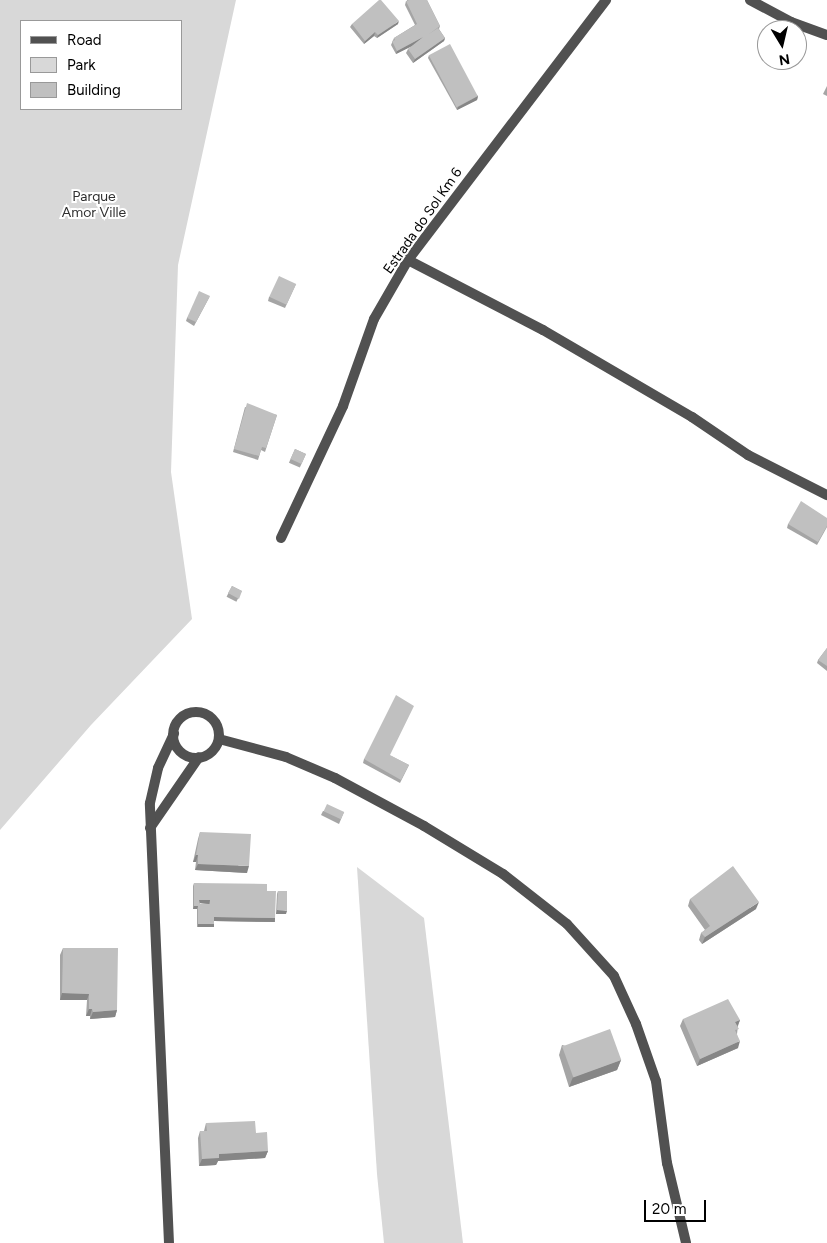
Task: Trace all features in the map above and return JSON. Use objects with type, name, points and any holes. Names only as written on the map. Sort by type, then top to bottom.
[{"type":"street","name":"Estrada do Sol Km 6","points":[[281,538],[343,406],[374,319],[408,260],[606,0]]},
{"type":"street","points":[[750,0],[791,22],[827,35]]},
{"type":"street","points":[[408,260],[543,330],[692,417],[748,455],[827,494]]},
{"type":"street","points":[[199,712],[212,719],[219,732],[219,739],[212,751],[192,758],[180,751],[174,740],[175,726],[185,715],[199,712]]},
{"type":"street","points":[[169,1243],[150,828],[153,784],[174,732]]},
{"type":"street","points":[[219,739],[286,758],[343,783],[424,826],[503,874],[567,924],[614,976],[636,1024],[656,1081],[667,1163],[686,1243]]},
{"type":"street","points":[[150,828],[199,757]]},
{"type":"green space","name":"Parque Amor Ville","points":[[0,0],[236,0],[178,265],[171,472],[192,619],[91,725],[0,830]]},
{"type":"green space","points":[[357,867],[424,918],[463,1243],[384,1243],[377,1174]]},
{"type":"building","points":[[379,0],[399,21],[378,35],[375,32],[365,41],[352,24]]},
{"type":"building","points":[[427,0],[440,26],[429,34],[438,28],[445,38],[415,59],[408,49],[423,37],[397,51],[392,41],[417,24],[406,1]]},
{"type":"building","points":[[450,44],[478,96],[457,107],[429,55]]},
{"type":"building","points":[[279,276],[296,284],[286,305],[269,297]]},
{"type":"building","points":[[199,291],[210,296],[196,322],[187,318]]},
{"type":"building","points":[[247,403],[277,415],[266,448],[262,447],[259,456],[234,449]]},
{"type":"building","points":[[295,449],[306,454],[301,464],[291,459]]},
{"type":"building","points":[[801,501],[827,518],[827,526],[818,542],[788,524]]},
{"type":"building","points":[[232,586],[242,591],[239,599],[228,593]]},
{"type":"building","points":[[827,648],[827,666],[818,660]]},
{"type":"building","points":[[396,695],[414,706],[390,755],[409,765],[401,780],[364,759]]},
{"type":"building","points":[[327,804],[344,812],[341,819],[324,811]]},
{"type":"building","points":[[200,832],[251,834],[249,866],[198,864],[198,855],[196,855]]},
{"type":"building","points":[[733,866],[759,902],[705,937],[701,933],[710,926],[690,899]]},
{"type":"building","points":[[194,883],[267,884],[267,891],[276,891],[275,918],[214,917],[214,924],[198,924],[198,906],[194,906]],"holes":[[[199,900],[210,900],[210,904],[200,904]]]},
{"type":"building","points":[[278,891],[287,891],[287,911],[277,910]]},
{"type":"building","points":[[63,948],[118,948],[117,1010],[93,1012],[92,1009],[89,1009],[89,994],[62,993]]},
{"type":"building","points":[[728,999],[740,1020],[735,1022],[739,1029],[735,1030],[740,1041],[700,1059],[683,1019]]},
{"type":"building","points":[[610,1029],[621,1060],[573,1077],[562,1046]]},
{"type":"building","points":[[255,1121],[256,1133],[267,1132],[268,1151],[219,1154],[219,1158],[202,1159],[200,1131],[207,1131],[206,1123]]}]
